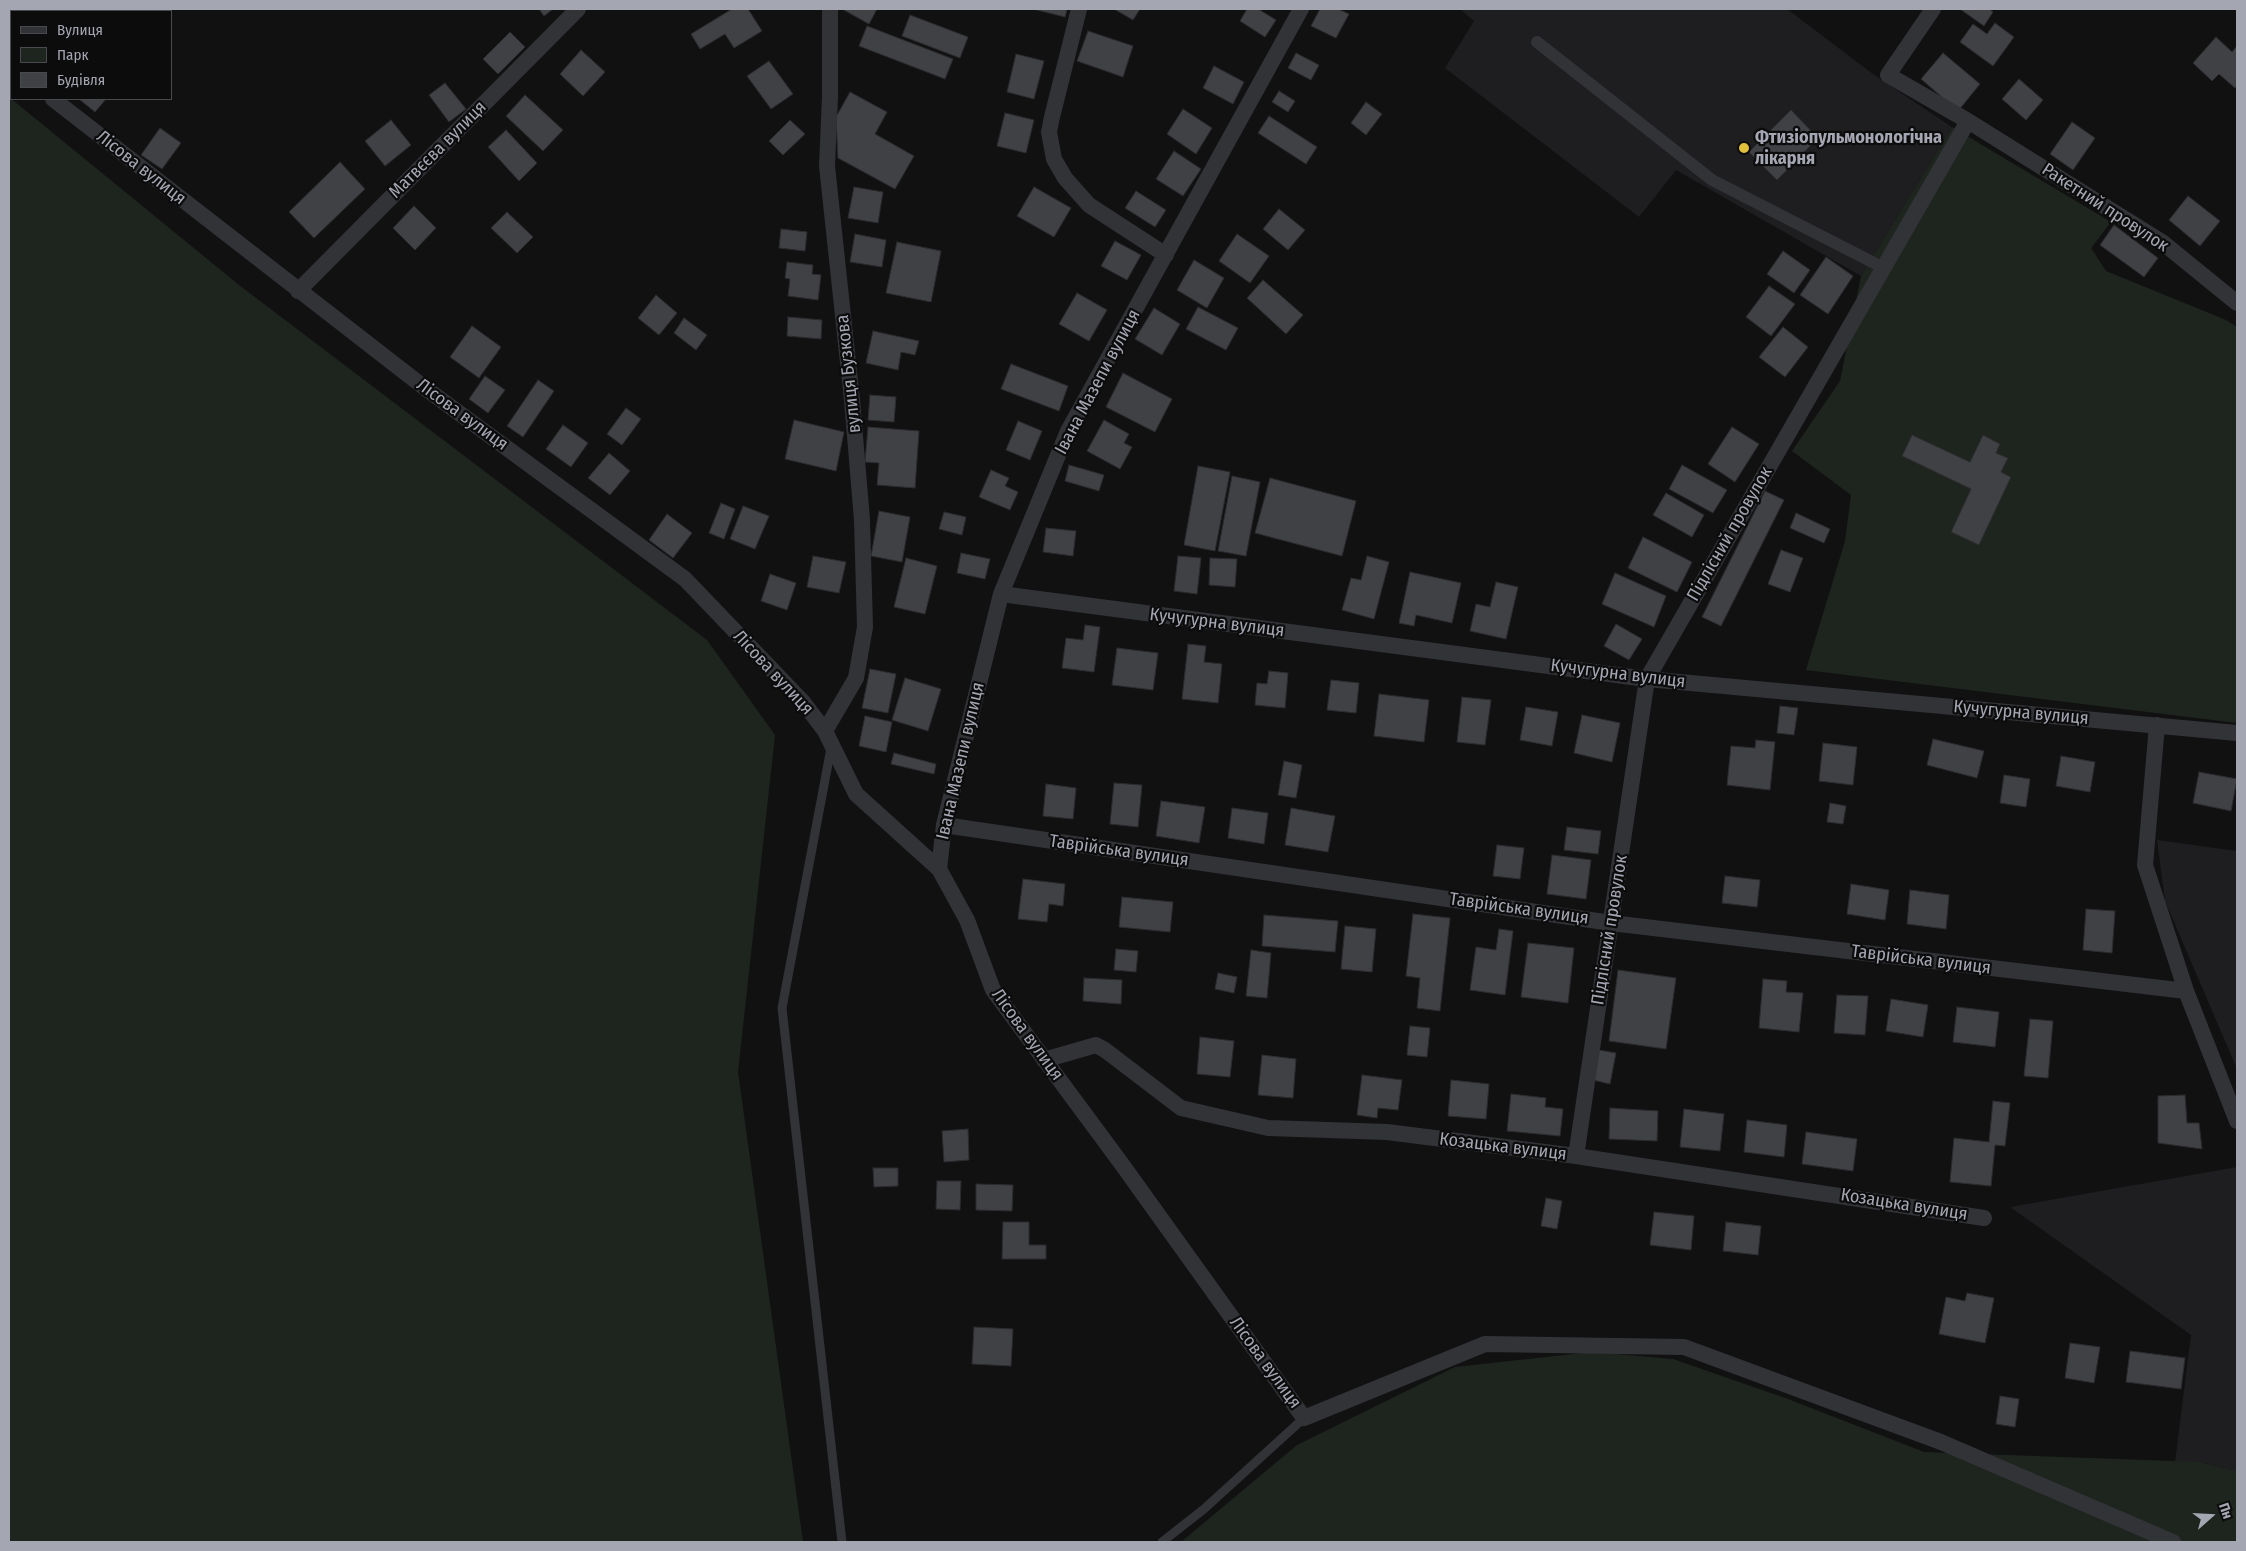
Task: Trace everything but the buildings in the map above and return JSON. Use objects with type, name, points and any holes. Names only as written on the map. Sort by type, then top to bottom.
[{"type":"street","name":"Матвєєва вулиця","points":[[298,291],[578,9]]},
{"type":"street","name":"вулиця Бузкова","points":[[829,738],[856,678],[865,628],[862,520],[852,400],[827,166],[830,97],[830,9]]},
{"type":"street","points":[[1079,9],[1049,132],[1054,159],[1065,178],[1089,205],[1166,255]]},
{"type":"street","name":"Івана Мазепи вулиця","points":[[939,869],[944,825],[1002,594],[1068,432],[1301,9]]},
{"type":"street","points":[[1933,9],[1888,75],[1968,121]]},
{"type":"street","points":[[1537,42],[1712,180],[1882,267]]},
{"type":"street","name":"Лісова вулиця","points":[[54,100],[298,291],[685,580],[803,702],[829,738],[856,794],[939,869],[967,920],[993,990],[1121,1163],[1304,1418]]},
{"type":"street","name":"Підлісний провулок","points":[[1576,1156],[1647,679],[1882,267],[1968,121]]},
{"type":"street","name":"Ракетний провулок","points":[[1968,121],[2162,242],[2237,303]]},
{"type":"street","name":"Кучугурна вулиця","points":[[1002,594],[1647,679],[2237,733]]},
{"type":"street","points":[[2157,725],[2145,865],[2186,991],[2237,1121]]},
{"type":"street","name":"Таврійська вулиця","points":[[944,825],[1611,923],[2186,991]]},
{"type":"street","name":"Козацька вулиця","points":[[1044,1060],[1096,1045],[1181,1108],[1268,1128],[1387,1132],[1576,1156],[1984,1218]]},
{"type":"street","points":[[1304,1418],[1485,1344],[1684,1347],[1940,1442],[2173,1542]]},
{"type":"lane","points":[[829,738],[782,1008],[842,1542]]},
{"type":"lane","points":[[1162,1542],[1204,1509],[1304,1418]]},
{"type":"shaded area","name":"Фтизіопульмонологічна лікарня","points":[[1460,9],[1787,9],[1873,74],[1952,127],[1861,276],[1676,170],[1639,217],[1445,68],[1474,21]]},
{"type":"shaded area","points":[[2157,840],[2237,851],[2237,1069],[2165,901]]},
{"type":"shaded area","points":[[2237,1167],[2237,1471],[2200,1462],[2175,1462],[2191,1335],[2010,1207]]},
{"type":"green space","points":[[9,97],[10,100],[13,100],[239,285],[707,640],[775,735],[738,1072],[803,1542],[9,1542]]},
{"type":"green space","points":[[1952,127],[2111,222],[2091,248],[2106,271],[2226,320],[2237,327],[2237,723],[1806,670],[1845,541],[1851,495],[1792,451],[1840,381],[1861,276]]},
{"type":"green space","points":[[1592,1352],[1673,1359],[1788,1399],[1924,1452],[2200,1462],[2237,1471],[2237,1542],[1181,1542],[1297,1445],[1455,1367]]},
{"type":"place","name":"Фтизіопульмонологічна лікарня","points":[[1744,148]]}]
